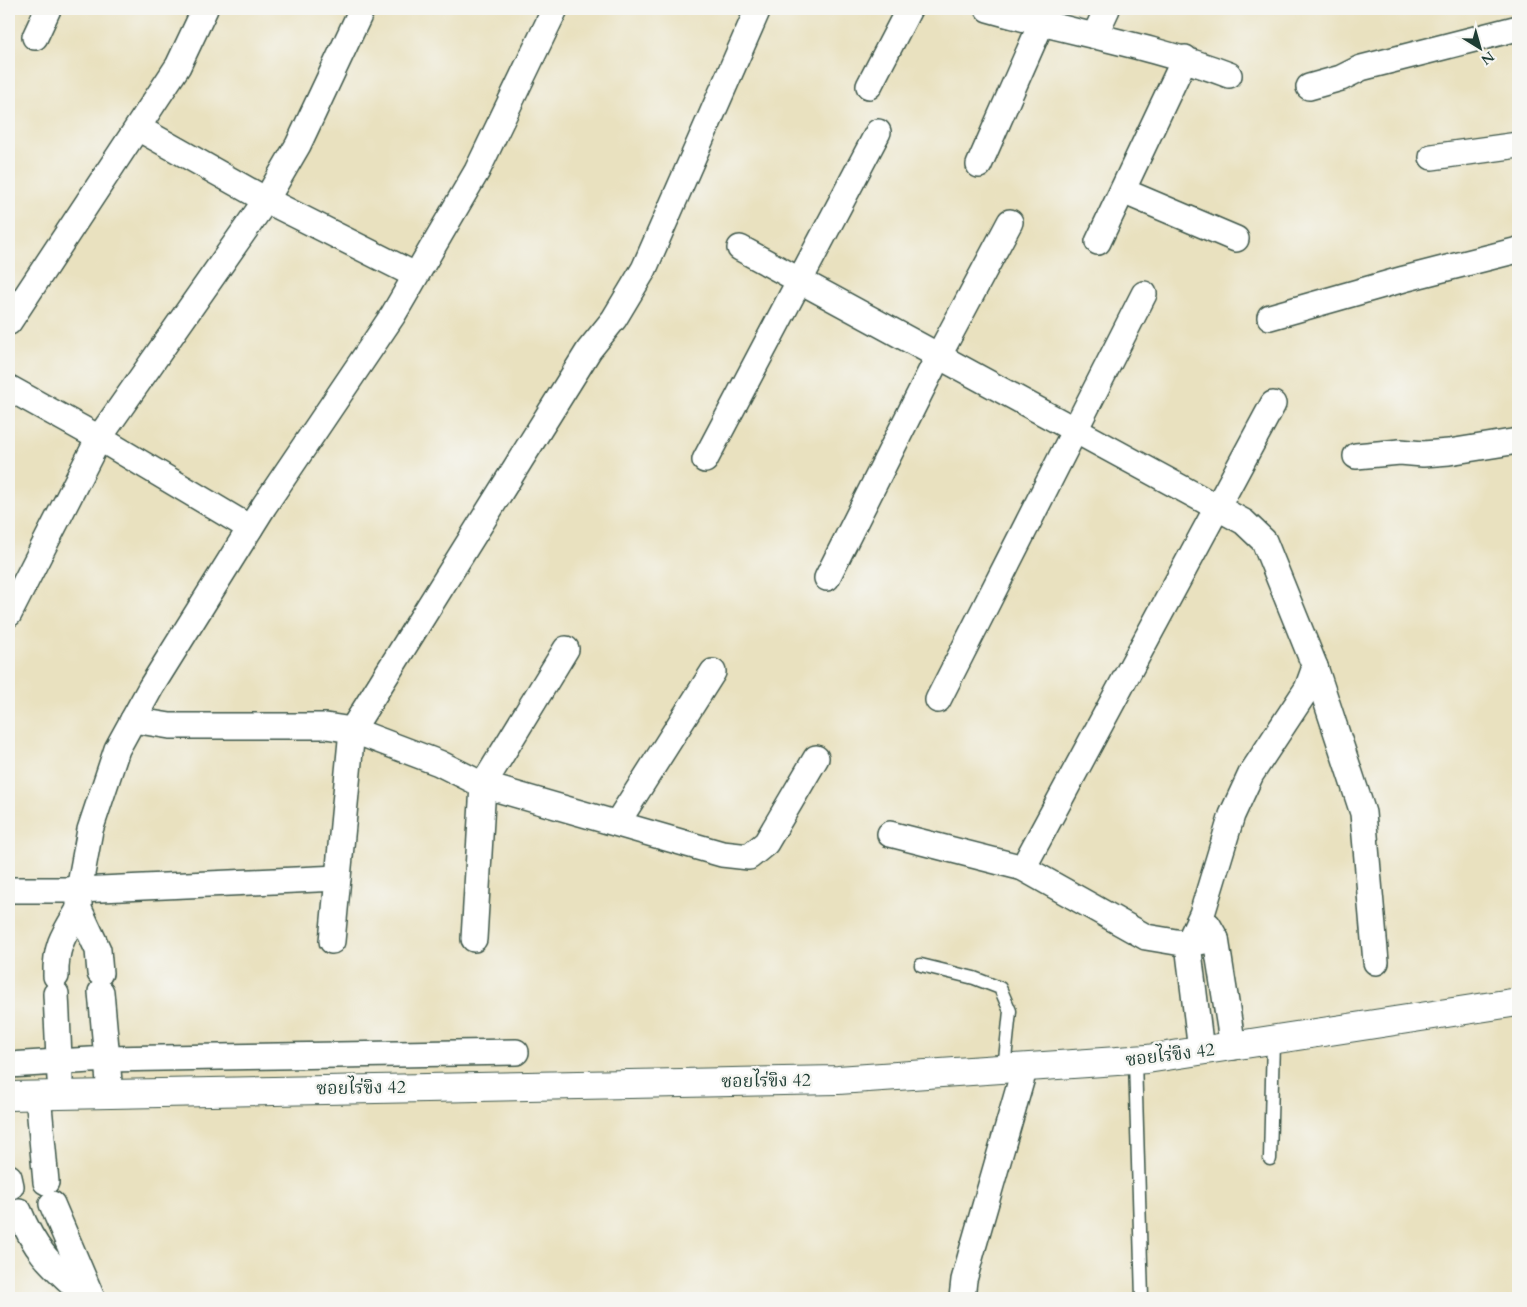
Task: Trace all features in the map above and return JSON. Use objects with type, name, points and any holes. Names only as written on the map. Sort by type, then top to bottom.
[{"type":"street","points":[[35,37],[48,9]]},
{"type":"street","points":[[9,322],[178,66],[205,9]]},
{"type":"street","points":[[9,614],[99,438],[266,200],[298,145],[362,9]]},
{"type":"street","points":[[92,1298],[49,1193],[50,1096],[59,1063],[56,956],[59,942],[79,899],[90,830],[117,749],[151,687],[250,528],[393,315],[477,171],[555,9]]},
{"type":"street","points":[[332,941],[352,730],[573,375],[614,319],[644,269],[758,9]]},
{"type":"street","points":[[869,86],[909,9]]},
{"type":"street","points":[[988,9],[1042,24],[1186,58],[1229,75]]},
{"type":"street","points":[[1095,35],[1107,9]]},
{"type":"street","points":[[979,164],[1042,24]]},
{"type":"street","points":[[1309,87],[1341,78],[1360,68],[1518,28]]},
{"type":"street","points":[[1098,242],[1186,58]]},
{"type":"street","points":[[138,128],[266,200],[415,275]]},
{"type":"street","points":[[705,460],[878,132]]},
{"type":"street","points":[[1432,157],[1518,145]]},
{"type":"street","points":[[1122,191],[1236,239]]},
{"type":"street","points":[[827,578],[939,355],[1010,222]]},
{"type":"street","points":[[740,248],[1244,522],[1264,541],[1315,667],[1363,813],[1376,962]]},
{"type":"street","points":[[1270,317],[1404,279],[1518,250]]},
{"type":"street","points":[[938,700],[1144,294]]},
{"type":"street","points":[[9,388],[99,438],[250,528]]},
{"type":"street","points":[[1024,868],[1273,404]]},
{"type":"street","points":[[1356,456],[1400,452],[1423,454],[1449,452],[1518,440]]},
{"type":"street","points":[[474,939],[483,785],[566,649]]},
{"type":"street","points":[[1201,1051],[1188,944],[1202,914],[1223,841],[1250,774],[1307,689],[1315,667]]},
{"type":"street","points":[[617,823],[713,672]]},
{"type":"street","points":[[133,720],[170,726],[326,726],[352,730],[439,763],[483,785],[722,854],[749,857],[766,843],[816,758]]},
{"type":"street","points":[[890,834],[1024,868],[1146,937],[1188,944],[1216,940]]},
{"type":"street","points":[[9,890],[79,899],[338,878]]},
{"type":"street","points":[[79,899],[98,950],[110,1093]]},
{"type":"street","points":[[1202,914],[1216,940],[1233,1047]]},
{"type":"street","name":"ซอยไร่ขิง 42","points":[[9,1096],[838,1080],[1135,1060],[1273,1041],[1518,1002]]},
{"type":"street","points":[[9,1065],[107,1059],[516,1052]]},
{"type":"street","points":[[962,1298],[1015,1068]]},
{"type":"street","points":[[19,1210],[29,1237],[46,1260],[88,1298]]},
{"type":"lane","points":[[921,965],[974,978],[1000,988],[1010,1011],[1015,1068]]},
{"type":"lane","points":[[1270,1159],[1273,1041]]},
{"type":"lane","points":[[1135,1060],[1142,1298]]}]
